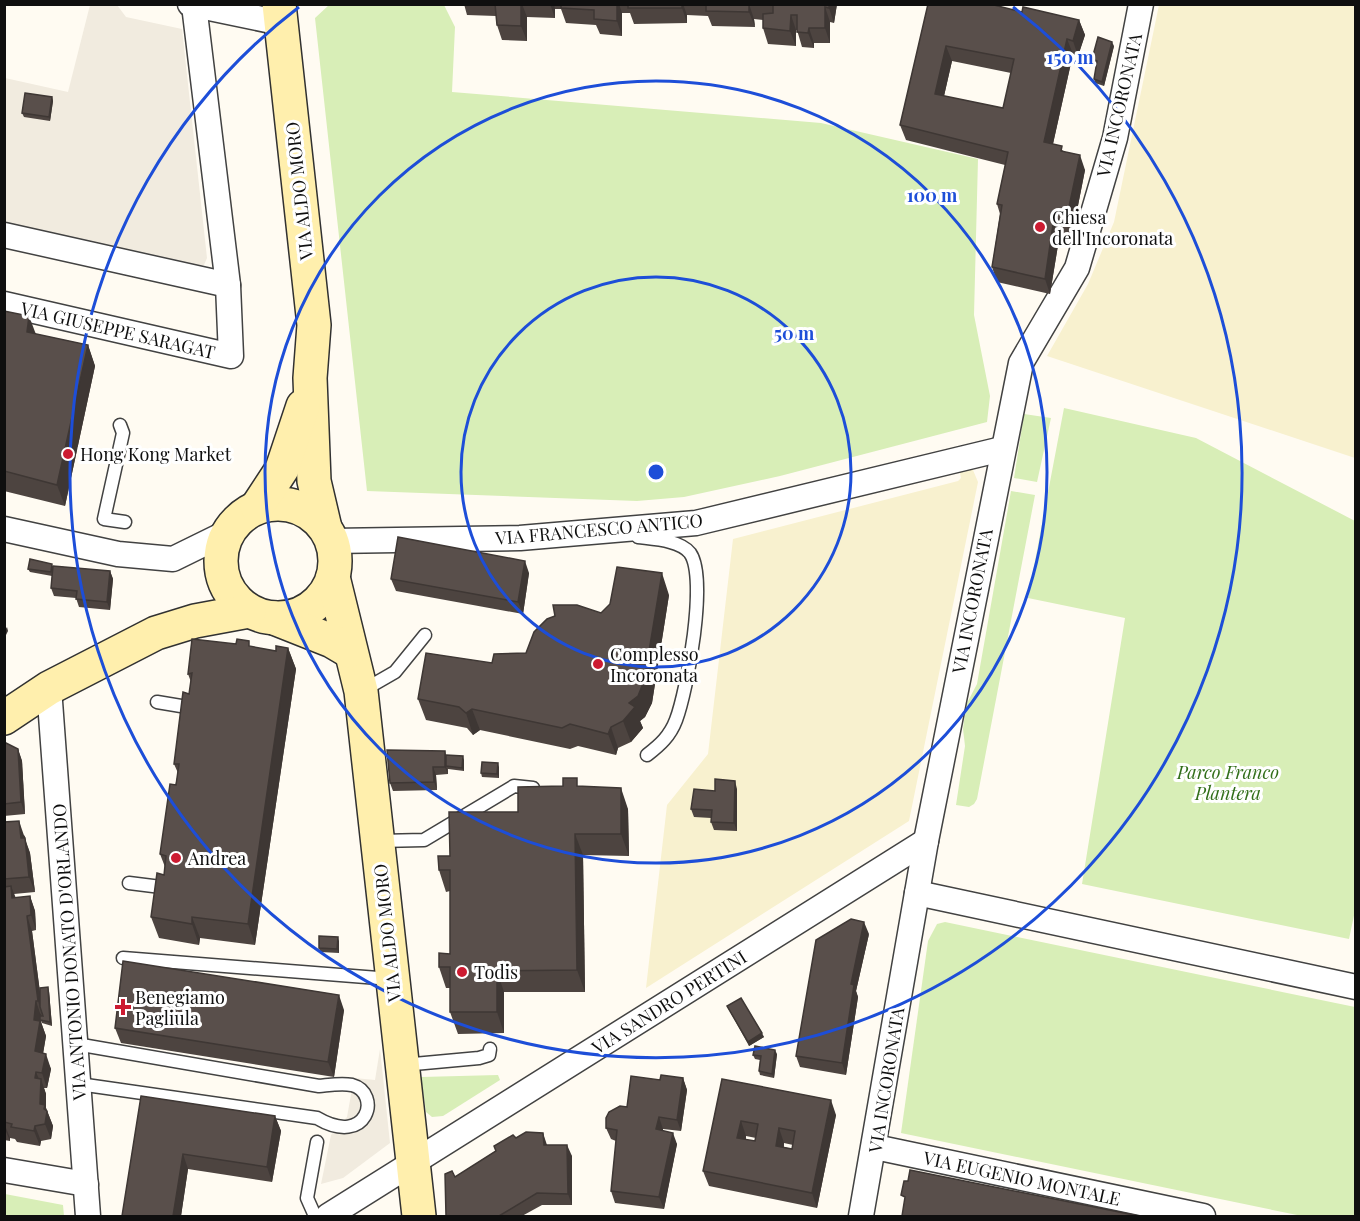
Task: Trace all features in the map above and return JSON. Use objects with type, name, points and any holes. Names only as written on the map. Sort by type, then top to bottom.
[{"type":"main road","name":"VIA ALDO MORO","points":[[280,14],[314,325],[310,378],[314,481],[329,535]]},
{"type":"main road","name":"VIA ALDO MORO","points":[[256,507],[282,470],[299,423],[310,378]]},
{"type":"main road","points":[[4,718],[49,688],[156,633],[195,621],[261,614],[293,616],[311,608],[325,595],[333,577],[336,559],[329,535],[312,514],[295,506],[276,503],[256,507],[240,517],[228,532],[221,550],[224,578],[236,600],[261,614],[332,641],[349,651]]},
{"type":"main road","name":"VIA ALDO MORO","points":[[333,577],[349,651],[361,691],[419,1216]]},
{"type":"main road","points":[[156,633],[224,578]]},
{"type":"street","name":"VIA INCORONATA","points":[[861,1216],[875,1148],[926,841],[1020,363],[1077,268],[1115,138],[1141,4]]},
{"type":"street","points":[[4,235],[228,285],[192,5],[280,14]]},
{"type":"street","name":"VIA GIUSEPPE SARAGAT","points":[[4,304],[231,356],[228,285]]},
{"type":"street","name":"VIA FRANCESCO ANTICO","points":[[329,535],[520,538],[696,524],[1002,449]]},
{"type":"street","points":[[4,529],[118,554],[173,559],[228,532]]},
{"type":"street","name":"VIA ANTONIO DONATO D'ORLANDO","points":[[49,688],[88,1216]]},
{"type":"street","name":"VIA SANDRO PERTINI","points":[[328,1216],[926,841]]},
{"type":"street","points":[[917,893],[1356,987]]},
{"type":"street","name":"VIA EUGENIO MONTALE","points":[[875,1148],[1203,1216]]},
{"type":"street","points":[[4,1170],[86,1184]]},
{"type":"lane","points":[[120,425],[123,433],[105,519],[125,522]]},
{"type":"lane","points":[[647,755],[664,741],[676,720],[690,664],[698,584],[692,556],[696,524]]},
{"type":"lane","points":[[608,531],[677,545],[692,556]]},
{"type":"lane","points":[[361,691],[395,672],[425,635]]},
{"type":"lane","points":[[157,702],[193,708]]},
{"type":"lane","points":[[377,841],[424,840],[514,786],[542,789]]},
{"type":"lane","points":[[129,883],[170,888]]},
{"type":"lane","points":[[123,958],[392,979]]},
{"type":"lane","points":[[76,1044],[319,1086],[352,1086],[365,1095],[368,1103],[365,1118],[360,1123],[345,1128],[328,1124],[317,1118],[78,1084]]},
{"type":"lane","points":[[402,1065],[479,1058],[489,1055],[490,1048]]},
{"type":"lane","points":[[315,1216],[307,1198],[317,1142]]},
{"type":"shaded area","points":[[90,5],[117,5],[126,17],[182,29],[207,258],[204,265],[196,268],[5,225],[5,78],[68,92]]},
{"type":"shaded area","points":[[1159,5],[1355,5],[1355,458],[1047,356],[1088,284],[1114,222]]},
{"type":"shaded area","points":[[965,467],[973,470],[978,482],[909,821],[646,988],[667,805],[708,754],[733,539],[958,481],[961,478],[959,468]]},
{"type":"shaded area","points":[[380,1049],[390,1143],[343,1178],[321,1184],[331,1135],[347,1117],[354,1078],[375,1080]]},
{"type":"green space","points":[[329,5],[444,5],[455,27],[452,92],[821,123],[978,159],[974,315],[990,396],[987,422],[780,476],[684,497],[637,501],[367,491],[315,18]]},
{"type":"green space","name":"Parco Franco Plantera","points":[[1064,408],[1196,438],[1355,521],[1356,906],[1349,939],[1082,884],[1125,618],[1028,598]]},
{"type":"green space","points":[[1024,414],[1051,418],[1037,482],[1014,478]]},
{"type":"green space","points":[[1011,491],[1035,495],[977,799],[969,807],[956,805],[965,746],[963,729],[966,705],[977,684]]},
{"type":"green space","points":[[945,922],[1355,1007],[1355,1216],[1302,1216],[901,1133],[928,941],[937,924]]},
{"type":"green space","points":[[498,1075],[500,1080],[443,1116],[432,1117],[426,1112],[421,1077]]},
{"type":"green space","points":[[5,1194],[63,1205],[64,1216],[5,1216]]},
{"type":"building","points":[[495,4],[521,4],[521,26],[497,25]]},
{"type":"building","points":[[561,4],[617,4],[617,21],[594,19],[594,10],[561,8]]},
{"type":"building","points":[[628,4],[682,4],[682,8],[628,8]]},
{"type":"building","points":[[706,4],[749,4],[749,12],[706,11]]},
{"type":"building","points":[[758,4],[829,4],[829,8],[825,7],[825,28],[809,28],[808,33],[797,32],[797,15],[791,15],[790,31],[763,28],[763,14],[773,13],[773,5]]},
{"type":"building","points":[[928,4],[990,4],[1022,12],[1023,7],[1079,20],[1073,41],[1067,39],[1044,142],[1062,146],[1061,151],[1080,155],[1066,221],[1054,218],[1045,279],[992,267],[1002,205],[997,204],[1008,152],[900,125]],"holes":[[[946,46],[1014,59],[1003,108],[935,94]]]},
{"type":"building","points":[[1098,37],[1112,42],[1102,82],[1094,79],[1097,61],[1092,59]]},
{"type":"building","points":[[25,93],[52,97],[49,117],[22,113]]},
{"type":"building","points":[[4,311],[29,316],[27,332],[88,345],[57,485],[4,471]]},
{"type":"building","points":[[398,537],[525,561],[518,602],[391,579]]},
{"type":"building","points":[[30,559],[52,564],[51,572],[28,569]]},
{"type":"building","points":[[53,566],[110,571],[107,602],[76,599],[77,591],[51,588]]},
{"type":"building","name":"Complesso Incoronata","points":[[617,567],[662,573],[644,681],[638,696],[629,703],[635,707],[623,721],[611,727],[608,734],[570,724],[562,728],[472,709],[466,713],[459,707],[418,699],[426,653],[492,663],[494,654],[526,653],[534,632],[547,619],[555,616],[553,605],[577,605],[601,613],[610,604]]},
{"type":"building","points":[[192,639],[236,644],[237,639],[249,641],[249,646],[276,651],[276,646],[288,648],[248,924],[192,917],[192,924],[151,917],[157,873],[164,875],[166,856],[160,854],[170,784],[176,785],[179,764],[174,764],[183,692],[189,694],[192,673],[188,674]]},
{"type":"building","points":[[4,742],[18,749],[21,802],[4,804]]},
{"type":"building","points":[[387,750],[445,751],[445,767],[433,767],[434,782],[390,783]]},
{"type":"building","points":[[446,755],[463,756],[462,768],[446,766]]},
{"type":"building","points":[[482,762],[498,763],[497,774],[481,773]]},
{"type":"building","points":[[563,778],[577,778],[577,786],[621,788],[621,834],[575,834],[577,970],[497,971],[497,1012],[450,1012],[450,967],[439,967],[439,953],[450,954],[450,870],[439,870],[438,856],[450,856],[449,812],[518,812],[518,787],[563,786]]},
{"type":"building","points":[[715,779],[735,781],[734,823],[711,822],[712,810],[691,809],[694,789],[715,791]]},
{"type":"building","points":[[19,821],[21,838],[25,838],[29,877],[4,879],[4,822]]},
{"type":"building","points":[[11,886],[12,898],[30,896],[31,915],[27,916],[38,1001],[36,1001],[34,1020],[40,1021],[35,1051],[46,1054],[42,1073],[36,1072],[35,1078],[41,1079],[40,1104],[45,1105],[44,1109],[47,1111],[45,1124],[35,1126],[34,1131],[11,1127],[12,1124],[4,1122],[4,887]]},
{"type":"building","points":[[851,919],[864,922],[851,984],[854,985],[842,1063],[796,1056],[816,940]]},
{"type":"building","points":[[319,936],[338,937],[337,949],[319,948]]},
{"type":"building","points":[[123,961],[339,995],[328,1062],[115,1028]]},
{"type":"building","points":[[48,987],[50,1022],[40,1020],[40,1014],[43,1016],[40,1007],[40,988]]},
{"type":"building","points":[[741,998],[762,1033],[748,1042],[727,1006]]},
{"type":"building","points":[[755,1046],[775,1050],[772,1074],[759,1071],[761,1056],[753,1055]]},
{"type":"building","points":[[661,1075],[683,1078],[677,1120],[659,1117],[656,1129],[673,1133],[659,1197],[611,1191],[617,1130],[606,1128],[606,1118],[609,1112],[620,1106],[627,1107],[631,1076],[660,1080]]},
{"type":"building","points":[[722,1079],[831,1100],[812,1193],[703,1171]],"holes":[[[741,1121],[758,1124],[755,1141],[737,1138]],[[779,1128],[795,1131],[792,1149],[776,1146]]]},
{"type":"building","points":[[141,1096],[275,1116],[267,1167],[183,1154],[173,1216],[122,1216]]},
{"type":"building","points":[[526,1132],[543,1133],[544,1145],[567,1145],[568,1194],[537,1193],[499,1216],[446,1216],[445,1174],[452,1171],[455,1177],[496,1151],[494,1146],[513,1135],[516,1138]]},
{"type":"building","points":[[910,1170],[1139,1216],[902,1216],[905,1197],[901,1195],[904,1181],[908,1181]]},
{"type":"place","name":"Chiesa dell'Incoronata","points":[[1040,227]]},
{"type":"place","name":"Hong Kong Market","points":[[68,454]]},
{"type":"place","name":"Complesso Incoronata","points":[[598,664]]},
{"type":"place","name":"Andrea","points":[[176,858]]},
{"type":"place","name":"Todis","points":[[462,972]]},
{"type":"place","name":"Benegiamo Pagliula","points":[[123,1007]]}]
